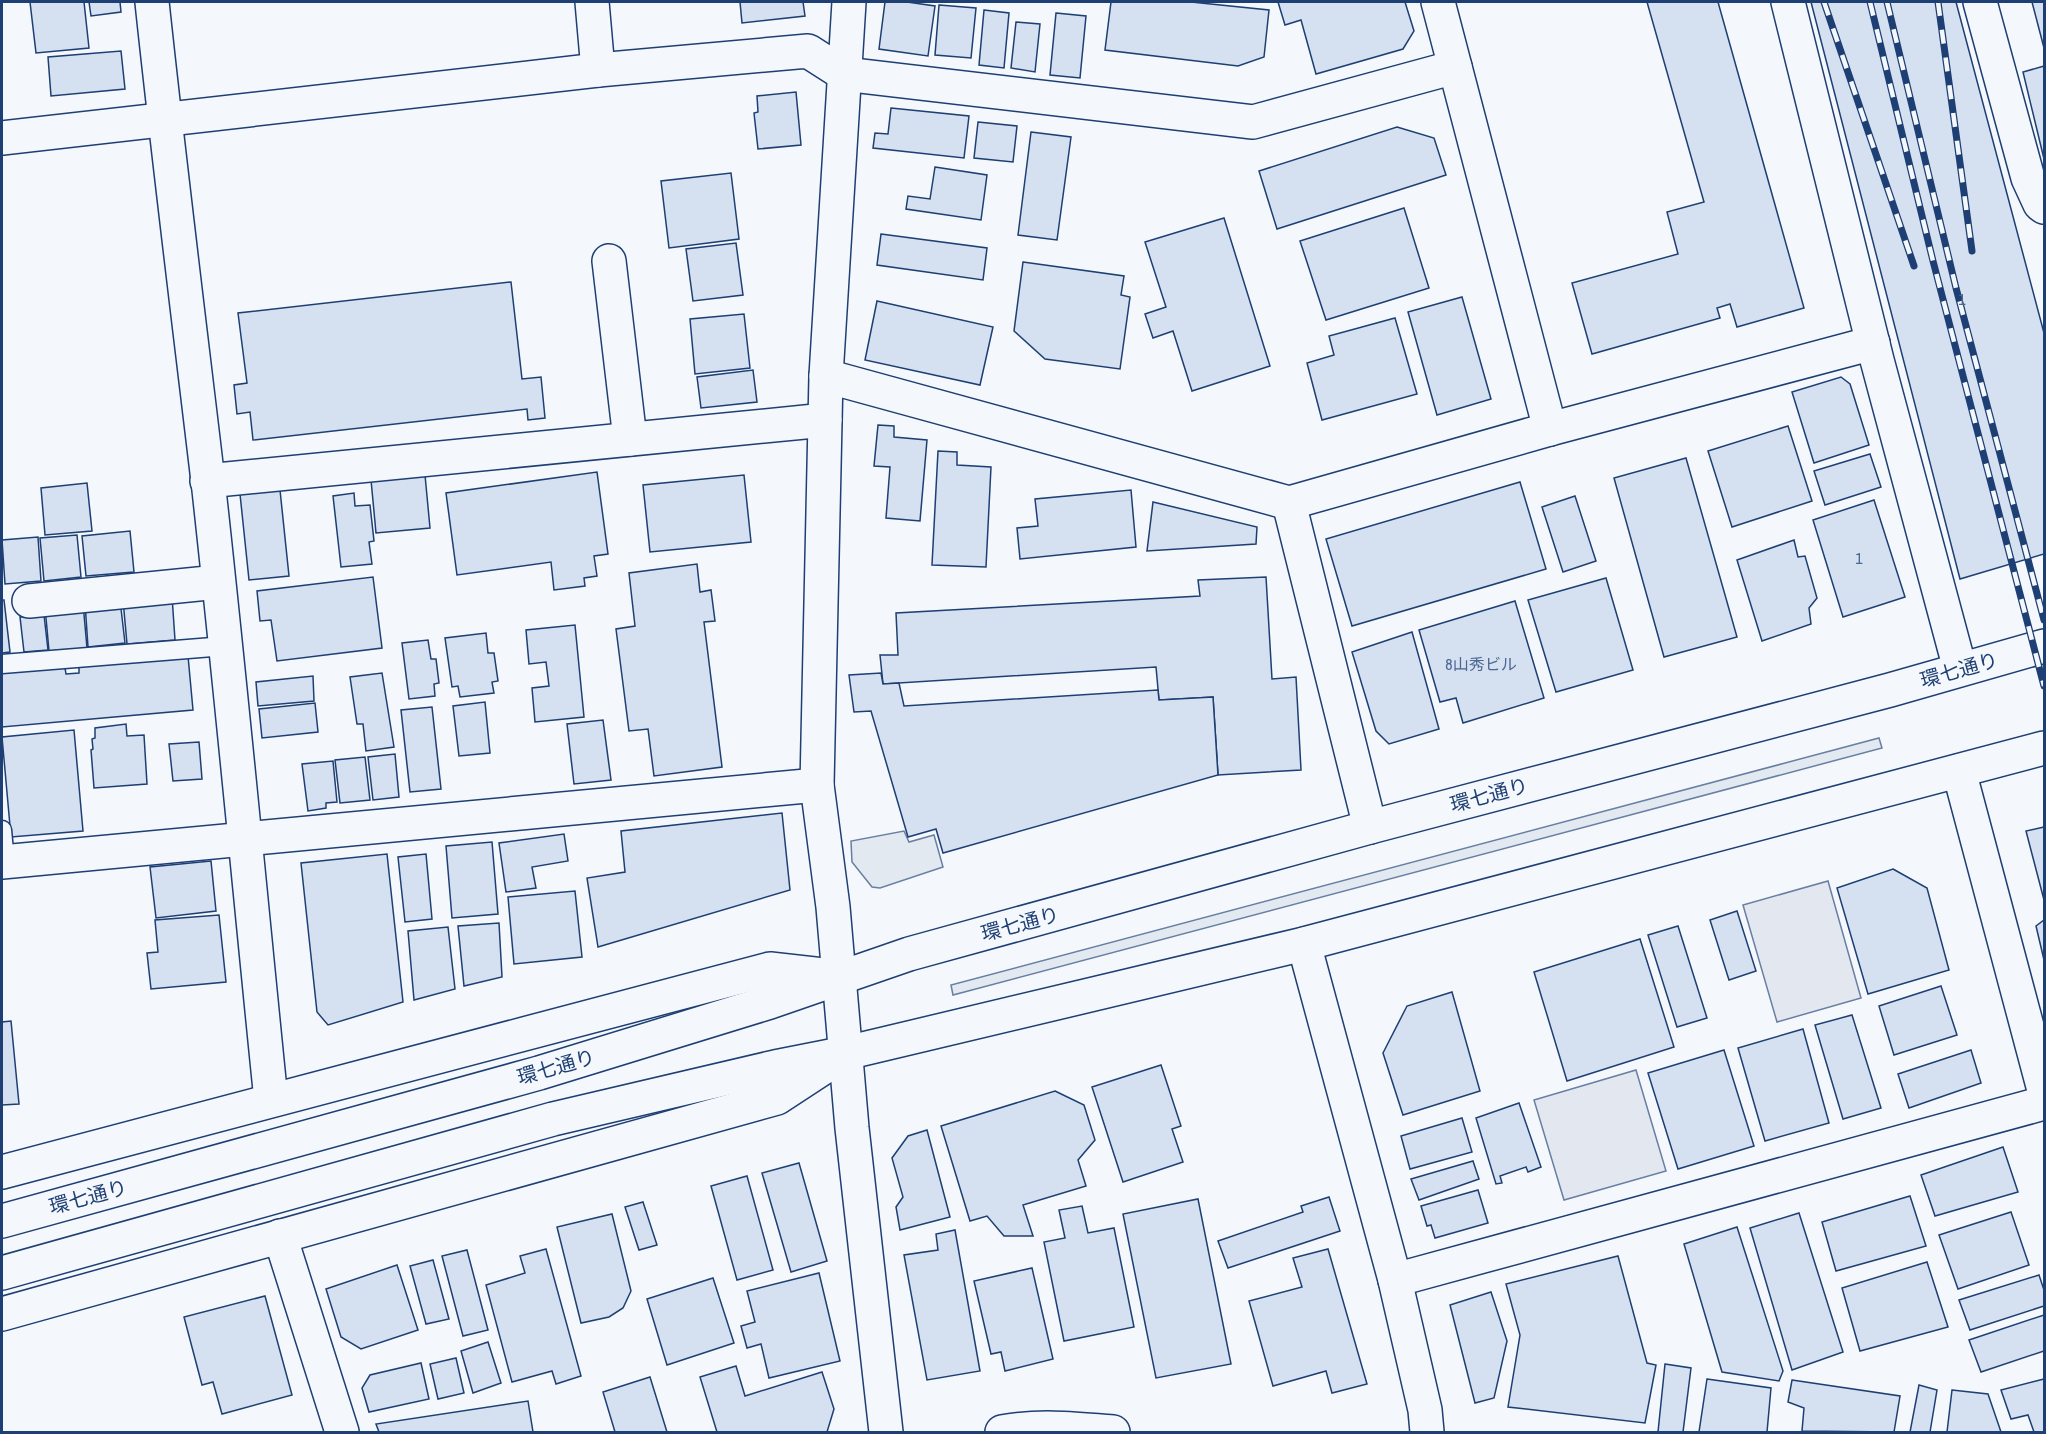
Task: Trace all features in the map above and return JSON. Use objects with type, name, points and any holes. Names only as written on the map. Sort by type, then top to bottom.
[{"type":"street","points":[[152,2],[246,839],[271,1100]]},
{"type":"street","points":[[592,2],[598,70]]},
{"type":"street","points":[[849,2],[826,376],[817,785],[840,977],[853,1140],[886,1432]]},
{"type":"street","points":[[1438,2],[1550,429]]},
{"type":"street","points":[[1788,2],[1873,343],[1959,669]]},
{"type":"street","points":[[1980,2],[2028,178],[2040,204],[2044,207]]},
{"type":"street","points":[[2,138],[598,70],[808,51],[844,74],[1252,122],[1455,68]]},
{"type":"street","points":[[609,261],[630,439]]},
{"type":"street","points":[[826,376],[1289,503],[1550,429],[1873,343]]},
{"type":"street","points":[[207,481],[825,420]]},
{"type":"street","points":[[1289,503],[1370,827]]},
{"type":"street","points":[[29,601],[218,582]]},
{"type":"street","name":"環七通り","points":[[2,1221],[539,1073],[770,1002],[909,954],[1370,827],[1890,690],[2044,646]]},
{"type":"street","points":[[2,1274],[554,1119],[775,1066],[846,1053],[1304,944],[2044,748]]},
{"type":"street","points":[[1959,771],[2044,1090]]},
{"type":"street","points":[[2,851],[246,839],[817,785]]},
{"type":"street","points":[[1304,944],[1395,1280],[1425,1410],[1427,1432]]},
{"type":"street","points":[[2,1172],[770,969],[840,977]]},
{"type":"street","points":[[2,1314],[777,1098],[846,1053]]},
{"type":"street","points":[[1395,1280],[2044,1103]]},
{"type":"street","points":[[280,1236],[342,1432]]},
{"type":"street","points":[[1002,1432],[1017,1430],[1113,1432]]},
{"type":"lane","points":[[2,664],[225,646]]},
{"type":"shaded area","points":[[1879,738],[1882,748],[953,995],[951,985]]},
{"type":"shaded area","points":[[904,831],[909,842],[934,835],[943,867],[880,888],[872,887],[852,862],[851,841]]},
{"type":"shaded area","points":[[1828,881],[1861,998],[1777,1022],[1743,905]]},
{"type":"shaded area","points":[[1636,1070],[1666,1171],[1564,1200],[1534,1100]]},
{"type":"building","points":[[30,2],[84,2],[89,48],[36,53]]},
{"type":"building","points":[[89,2],[120,2],[121,12],[91,16]]},
{"type":"building","points":[[740,2],[803,2],[805,16],[742,23]]},
{"type":"building","points":[[885,2],[935,6],[928,56],[879,49]]},
{"type":"building","points":[[1111,2],[1191,2],[1269,10],[1264,57],[1238,66],[1105,50]]},
{"type":"building","points":[[1278,2],[1405,2],[1414,31],[1403,49],[1316,74],[1301,20],[1285,25]]},
{"type":"building","points":[[1647,2],[1718,2],[1804,308],[1737,327],[1730,304],[1717,308],[1720,318],[1592,354],[1572,283],[1678,254],[1667,212],[1704,202]]},
{"type":"building","points":[[1811,2],[1956,2],[2044,333],[2044,554],[1960,579]]},
{"type":"building","points":[[2032,2],[2044,2],[2044,48]]},
{"type":"building","points":[[939,5],[976,8],[971,58],[935,55]]},
{"type":"building","points":[[984,10],[1009,13],[1004,68],[979,65]]},
{"type":"building","points":[[1056,13],[1086,16],[1080,78],[1050,75]]},
{"type":"building","points":[[1016,22],[1040,24],[1035,72],[1011,68]]},
{"type":"building","points":[[121,51],[125,89],[51,96],[48,57]]},
{"type":"building","points":[[2044,66],[2044,159],[2023,72]]},
{"type":"building","points":[[796,92],[801,145],[758,149],[754,113],[758,112],[757,96]]},
{"type":"building","points":[[891,108],[969,116],[964,158],[873,148],[875,133],[888,134]]},
{"type":"building","points":[[978,122],[1017,126],[1013,162],[974,158]]},
{"type":"building","points":[[1397,127],[1434,138],[1446,175],[1277,229],[1259,171]]},
{"type":"building","points":[[1031,132],[1071,137],[1057,240],[1018,235]]},
{"type":"building","points":[[935,167],[987,175],[981,220],[906,209],[908,196],[930,199]]},
{"type":"building","points":[[731,173],[739,239],[669,248],[661,181]]},
{"type":"building","points":[[1404,208],[1429,288],[1326,320],[1300,241]]},
{"type":"building","points":[[1224,218],[1270,366],[1192,391],[1173,331],[1153,338],[1145,314],[1166,307],[1145,242]]},
{"type":"building","points":[[881,234],[987,248],[983,280],[877,265]]},
{"type":"building","points":[[736,243],[743,295],[693,301],[686,249]]},
{"type":"building","points":[[1023,262],[1124,276],[1121,295],[1130,297],[1120,369],[1045,359],[1014,331]]},
{"type":"building","points":[[511,282],[522,379],[541,377],[545,418],[528,420],[527,409],[253,440],[250,412],[237,414],[234,385],[247,383],[238,313]]},
{"type":"building","points":[[1462,297],[1491,399],[1437,415],[1408,312]]},
{"type":"building","points":[[877,301],[993,327],[980,385],[865,360]]},
{"type":"building","points":[[744,314],[750,368],[695,374],[690,319]]},
{"type":"building","points":[[1395,318],[1417,394],[1322,420],[1307,363],[1334,355],[1329,336]]},
{"type":"building","points":[[753,370],[757,402],[701,408],[697,377]]},
{"type":"building","points":[[1841,377],[1850,384],[1869,445],[1814,463],[1792,392]]},
{"type":"building","points":[[878,425],[894,426],[894,437],[927,440],[920,521],[886,518],[890,467],[874,466]]},
{"type":"building","points":[[1788,426],[1812,501],[1732,527],[1708,451]]},
{"type":"building","points":[[938,451],[957,452],[957,465],[991,467],[986,567],[932,565]]},
{"type":"building","points":[[1870,454],[1881,487],[1825,505],[1814,471]]},
{"type":"building","points":[[1686,458],[1737,637],[1664,657],[1614,478]]},
{"type":"building","points":[[597,472],[608,554],[594,556],[597,576],[584,578],[585,586],[554,590],[551,562],[457,575],[446,493]]},
{"type":"building","points":[[425,475],[430,528],[376,533],[371,480]]},
{"type":"building","points":[[744,475],[751,542],[650,552],[643,485]]},
{"type":"building","points":[[1520,482],[1546,569],[1352,626],[1326,539]]},
{"type":"building","points":[[87,483],[92,531],[45,535],[41,488]]},
{"type":"building","points":[[280,490],[289,576],[249,580],[240,494]]},
{"type":"building","points":[[1131,490],[1136,547],[1020,559],[1017,528],[1038,526],[1035,499]]},
{"type":"building","points":[[354,493],[355,506],[370,505],[374,541],[369,542],[372,564],[341,567],[333,496]]},
{"type":"building","points":[[1575,496],[1596,561],[1563,572],[1542,507]]},
{"type":"building","points":[[1874,500],[1905,597],[1843,617],[1813,520]]},
{"type":"building","points":[[1153,502],[1257,527],[1256,544],[1147,551]]},
{"type":"building","points":[[130,531],[134,572],[86,576],[82,536]]},
{"type":"building","points":[[77,535],[81,577],[44,581],[40,538]]},
{"type":"building","points":[[38,537],[41,581],[5,584],[2,540]]},
{"type":"building","points":[[1794,540],[1798,557],[1805,556],[1817,598],[1809,608],[1811,624],[1762,641],[1737,560]]},
{"type":"building","points":[[697,564],[700,592],[711,590],[715,621],[704,622],[722,767],[654,776],[648,729],[629,731],[616,629],[635,626],[629,573]]},
{"type":"building","points":[[373,577],[382,648],[277,661],[271,620],[260,621],[257,591]]},
{"type":"building","points":[[1266,577],[1272,679],[1296,677],[1301,770],[1218,775],[1213,697],[1159,700],[1156,667],[883,684],[880,655],[898,655],[896,613],[1200,596],[1198,580]]},
{"type":"building","points":[[1606,578],[1633,670],[1556,692],[1528,600]]},
{"type":"building","points":[[172,596],[175,640],[127,644],[123,600]]},
{"type":"building","points":[[2,600],[4,600],[10,652],[2,653]]},
{"type":"building","points":[[120,600],[125,643],[88,647],[85,603]]},
{"type":"building","points":[[1515,601],[1544,698],[1463,723],[1456,698],[1440,702],[1419,630]]},
{"type":"building","points":[[83,603],[87,648],[49,651],[45,607]]},
{"type":"building","points":[[44,615],[48,650],[24,652],[20,617]]},
{"type":"building","points":[[575,625],[584,717],[535,722],[532,688],[549,686],[546,662],[529,664],[526,630]]},
{"type":"building","points":[[1412,632],[1439,729],[1389,744],[1376,731],[1352,652]]},
{"type":"building","points":[[486,633],[488,653],[494,653],[498,681],[492,682],[494,693],[460,697],[458,686],[452,687],[445,638]]},
{"type":"building","points":[[428,640],[431,659],[436,659],[439,683],[434,684],[435,696],[409,699],[402,643]]},
{"type":"building","points":[[188,656],[193,710],[2,727],[2,673],[65,668],[66,674],[79,673],[79,666]]},
{"type":"building","points":[[382,673],[394,747],[366,751],[363,724],[357,724],[350,677]]},
{"type":"building","points":[[881,673],[883,684],[899,683],[904,706],[1158,690],[1159,700],[1213,697],[1218,775],[943,853],[936,829],[908,837],[871,711],[854,712],[849,675]]},
{"type":"building","points":[[313,676],[314,701],[258,706],[256,682]]},
{"type":"building","points":[[485,702],[490,753],[459,756],[453,706]]},
{"type":"building","points":[[315,703],[318,732],[262,738],[259,709]]},
{"type":"building","points":[[432,707],[441,789],[410,792],[401,710]]},
{"type":"building","points":[[603,720],[611,780],[574,784],[567,724]]},
{"type":"building","points":[[126,724],[127,736],[144,735],[147,784],[94,788],[91,750],[95,728]]},
{"type":"building","points":[[74,730],[83,831],[11,837],[2,737]]},
{"type":"building","points":[[199,742],[202,779],[173,781],[169,744]]},
{"type":"building","points":[[395,754],[399,797],[373,800],[368,757]]},
{"type":"building","points":[[365,757],[370,800],[340,803],[335,760]]},
{"type":"building","points":[[333,761],[337,802],[326,803],[326,808],[308,811],[302,764]]},
{"type":"building","points":[[782,813],[790,890],[598,947],[587,878],[625,872],[621,831]]},
{"type":"building","points":[[2044,827],[2044,900],[2026,831]]},
{"type":"building","points":[[564,834],[568,861],[532,867],[536,888],[506,892],[499,843]]},
{"type":"building","points":[[492,842],[498,914],[452,918],[446,846]]},
{"type":"building","points":[[387,854],[403,1002],[328,1025],[317,1012],[301,863]]},
{"type":"building","points":[[426,854],[432,919],[405,922],[398,857]]},
{"type":"building","points":[[211,861],[216,911],[156,918],[150,867]]},
{"type":"building","points":[[1893,869],[1927,888],[1949,970],[1868,994],[1837,888]]},
{"type":"building","points":[[575,891],[582,957],[514,964],[508,897]]},
{"type":"building","points":[[1737,911],[1756,971],[1729,980],[1710,920]]},
{"type":"building","points":[[219,915],[226,982],[151,989],[147,953],[158,952],[155,920]]},
{"type":"building","points":[[2044,920],[2044,960],[2036,926]]},
{"type":"building","points":[[499,923],[502,977],[464,986],[458,926]]},
{"type":"building","points":[[1678,926],[1707,1018],[1677,1027],[1648,935]]},
{"type":"building","points":[[448,927],[455,989],[414,1000],[408,931]]},
{"type":"building","points":[[1640,939],[1674,1047],[1567,1081],[1534,972]]},
{"type":"building","points":[[1941,986],[1957,1035],[1894,1055],[1879,1006]]},
{"type":"building","points":[[1452,992],[1480,1091],[1403,1115],[1383,1053],[1407,1006]]},
{"type":"building","points":[[1852,1015],[1881,1108],[1843,1119],[1815,1025]]},
{"type":"building","points":[[11,1021],[19,1104],[2,1105],[2,1022]]},
{"type":"building","points":[[1803,1029],[1829,1123],[1765,1141],[1738,1048]]},
{"type":"building","points":[[1724,1050],[1754,1146],[1678,1169],[1648,1073]]},
{"type":"building","points":[[1971,1050],[1981,1083],[1909,1108],[1898,1074]]},
{"type":"building","points":[[1161,1065],[1181,1126],[1172,1129],[1183,1162],[1123,1182],[1092,1087]]},
{"type":"building","points":[[1055,1091],[1084,1105],[1095,1140],[1078,1160],[1086,1186],[1023,1205],[1033,1236],[1004,1236],[987,1216],[970,1221],[941,1126]]},
{"type":"building","points":[[1519,1103],[1541,1167],[1528,1172],[1526,1167],[1500,1176],[1502,1183],[1496,1184],[1476,1118]]},
{"type":"building","points":[[1462,1118],[1472,1152],[1410,1169],[1401,1136]]},
{"type":"building","points":[[927,1130],[950,1217],[900,1230],[896,1207],[903,1197],[892,1158],[908,1136]]},
{"type":"building","points":[[2003,1147],[2018,1192],[1935,1216],[1921,1175]]},
{"type":"building","points":[[1473,1161],[1479,1179],[1419,1200],[1411,1179]]},
{"type":"building","points":[[799,1163],[827,1261],[791,1272],[762,1173]]},
{"type":"building","points":[[747,1176],[773,1270],[737,1280],[711,1186]]},
{"type":"building","points":[[1478,1190],[1488,1223],[1435,1238],[1431,1225],[1427,1226],[1421,1206]]},
{"type":"building","points":[[1910,1196],[1926,1246],[1836,1271],[1822,1222]]},
{"type":"building","points":[[1329,1197],[1340,1231],[1228,1268],[1218,1241],[1303,1212],[1301,1206]]},
{"type":"building","points":[[1198,1199],[1231,1364],[1156,1378],[1123,1214]]},
{"type":"building","points":[[643,1202],[657,1245],[639,1250],[625,1207]]},
{"type":"building","points":[[1082,1206],[1088,1233],[1114,1228],[1134,1327],[1064,1341],[1044,1242],[1065,1238],[1059,1210]]},
{"type":"building","points":[[2011,1212],[2029,1265],[1958,1289],[1939,1235]]},
{"type":"building","points":[[1799,1213],[1843,1352],[1792,1370],[1750,1228]]},
{"type":"building","points":[[612,1214],[631,1291],[623,1308],[609,1317],[581,1323],[557,1227]]},
{"type":"building","points":[[1737,1227],[1783,1371],[1779,1381],[1722,1372],[1684,1244]]},
{"type":"building","points":[[955,1230],[980,1371],[927,1380],[904,1255],[938,1250],[936,1234]]},
{"type":"building","points":[[546,1249],[581,1376],[556,1384],[552,1371],[512,1382],[486,1285],[525,1273],[520,1256]]},
{"type":"building","points":[[1328,1249],[1367,1384],[1332,1393],[1326,1371],[1273,1386],[1249,1301],[1302,1287],[1293,1258]]},
{"type":"building","points":[[467,1250],[488,1330],[463,1336],[442,1256]]},
{"type":"building","points":[[1618,1256],[1647,1363],[1656,1365],[1645,1423],[1508,1407],[1520,1335],[1506,1284]]},
{"type":"building","points":[[433,1260],[449,1319],[426,1324],[410,1266]]},
{"type":"building","points":[[1927,1262],[1948,1327],[1860,1351],[1842,1288]]},
{"type":"building","points":[[397,1265],[418,1330],[361,1349],[341,1337],[326,1289]]},
{"type":"building","points":[[1032,1268],[1053,1359],[1005,1371],[1001,1352],[991,1354],[974,1281]]},
{"type":"building","points":[[819,1273],[840,1361],[769,1378],[761,1344],[747,1348],[741,1326],[755,1322],[747,1291]]},
{"type":"building","points":[[2039,1275],[2044,1290],[2044,1306],[1970,1330],[1959,1300]]},
{"type":"building","points":[[713,1278],[734,1343],[667,1365],[647,1299]]},
{"type":"building","points":[[1491,1292],[1507,1341],[1494,1398],[1475,1403],[1450,1305]]},
{"type":"building","points":[[265,1296],[292,1395],[222,1414],[213,1382],[202,1385],[184,1317]]},
{"type":"building","points":[[2044,1315],[2044,1351],[1981,1372],[1969,1340]]},
{"type":"building","points":[[488,1342],[501,1383],[473,1393],[461,1351]]},
{"type":"building","points":[[456,1358],[464,1393],[438,1399],[430,1364]]},
{"type":"building","points":[[421,1363],[429,1399],[369,1412],[362,1388],[370,1375]]},
{"type":"building","points":[[1665,1364],[1691,1368],[1683,1432],[1658,1432]]},
{"type":"building","points":[[736,1366],[745,1396],[822,1372],[834,1409],[827,1432],[717,1432],[700,1377]]},
{"type":"building","points":[[650,1377],[667,1432],[615,1432],[603,1392]]},
{"type":"building","points":[[1707,1379],[1771,1388],[1767,1432],[1699,1432]]},
{"type":"building","points":[[2044,1379],[2044,1432],[2034,1432],[2028,1415],[2011,1419],[2001,1390]]},
{"type":"building","points":[[1792,1380],[1900,1396],[1894,1432],[1802,1431],[1804,1408],[1788,1402]]},
{"type":"building","points":[[1919,1385],[1937,1390],[1930,1432],[1910,1432]]},
{"type":"building","points":[[1952,1390],[1988,1394],[2001,1432],[1947,1432]]},
{"type":"building","points":[[528,1401],[533,1432],[379,1432],[376,1424]]},
{"type":"railway","points":[[1824,2],[1914,266]]},
{"type":"railway","points":[[1870,2],[1933,261],[2044,686]]},
{"type":"railway","points":[[1887,2],[1956,288],[2044,620]]},
{"type":"railway","points":[[1938,2],[1972,251]]}]
